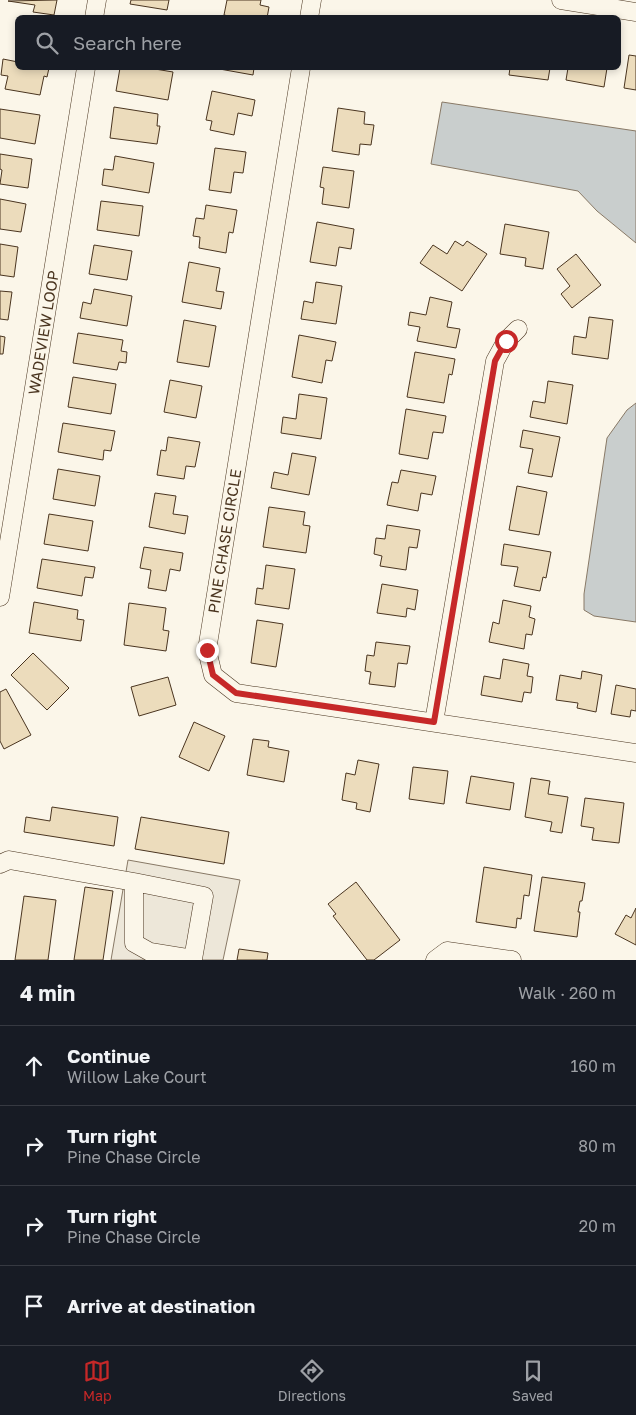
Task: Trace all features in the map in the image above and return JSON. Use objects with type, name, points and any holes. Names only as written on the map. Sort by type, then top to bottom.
[{"type":"street","points":[[94,15],[97,0]]},
{"type":"street","points":[[310,15],[312,0]]},
{"type":"street","points":[[561,0],[636,12]]},
{"type":"street","name":"WADEVIEW LOOP","points":[[0,597],[86,70]]},
{"type":"street","name":"PINE CHASE CIRCLE","points":[[301,70],[207,650],[213,675],[236,693],[636,753]]},
{"type":"street","points":[[434,722],[495,361],[506,341],[518,328]]},
{"type":"street","points":[[0,864],[9,860],[134,882],[204,896],[193,959],[150,952],[134,943],[134,882]]},
{"type":"street","points":[[435,960],[447,951],[512,960]]},
{"type":"shaded area","points":[[442,102],[636,131],[636,243],[597,211],[578,191],[431,164]]},
{"type":"shaded area","points":[[636,403],[636,622],[594,616],[584,610],[584,594],[607,438],[627,410]]},
{"type":"shaded area","points":[[128,860],[240,880],[223,960],[111,960]]},
{"type":"building","points":[[57,0],[54,15],[33,12],[35,5],[8,1]]},
{"type":"building","points":[[131,0],[169,0],[167,10],[130,4]]},
{"type":"building","points":[[227,0],[261,0],[260,5],[269,7],[268,15],[224,15]]},
{"type":"building","points":[[629,55],[636,56],[636,90],[624,88]]},
{"type":"building","points":[[3,59],[15,61],[15,70],[49,70],[47,77],[44,76],[40,95],[5,89],[8,76],[1,75]]},
{"type":"building","points":[[120,70],[161,70],[173,72],[168,100],[116,91]]},
{"type":"building","points":[[225,70],[254,70],[253,75]]},
{"type":"building","points":[[510,70],[550,70],[548,80],[509,75]]},
{"type":"building","points":[[568,70],[607,70],[604,87],[566,80]]},
{"type":"building","points":[[212,91],[255,100],[252,116],[238,113],[234,135],[210,130],[212,121],[206,120]]},
{"type":"building","points":[[114,107],[158,114],[157,126],[160,126],[157,144],[110,138]]},
{"type":"building","points":[[338,108],[365,112],[364,124],[374,125],[371,145],[360,144],[359,155],[332,151]]},
{"type":"building","points":[[0,109],[40,115],[35,144],[0,138]]},
{"type":"building","points":[[215,148],[246,152],[243,173],[234,172],[231,193],[209,190]]},
{"type":"building","points":[[0,154],[32,159],[28,188],[0,184],[2,170],[0,169]]},
{"type":"building","points":[[115,156],[154,163],[149,193],[102,185],[104,169],[113,170]]},
{"type":"building","points":[[323,167],[354,171],[349,208],[322,204],[324,188],[320,187]]},
{"type":"building","points":[[0,199],[26,204],[21,232],[0,229]]},
{"type":"building","points":[[101,201],[143,206],[139,236],[97,230]]},
{"type":"building","points":[[206,205],[237,210],[233,233],[229,232],[226,253],[199,248],[200,237],[193,236],[196,218],[204,219]]},
{"type":"building","points":[[317,222],[354,229],[351,249],[339,247],[336,266],[310,262]]},
{"type":"building","points":[[505,224],[549,232],[543,269],[525,266],[526,258],[500,254]]},
{"type":"building","points":[[455,241],[463,246],[467,241],[487,254],[462,291],[420,263],[433,245],[447,254]]},
{"type":"building","points":[[0,244],[18,247],[14,277],[0,275]]},
{"type":"building","points":[[94,245],[132,251],[127,280],[89,274]]},
{"type":"building","points":[[576,254],[601,285],[572,308],[561,294],[570,286],[557,269]]},
{"type":"building","points":[[189,262],[220,268],[216,291],[224,292],[221,309],[182,302]]},
{"type":"building","points":[[316,282],[342,286],[336,324],[301,319],[304,301],[313,303]]},
{"type":"building","points":[[94,289],[132,296],[127,326],[80,318],[83,302],[91,304]]},
{"type":"building","points":[[0,291],[12,292],[8,320],[0,319]]},
{"type":"building","points":[[430,297],[452,302],[447,327],[460,329],[456,348],[417,341],[420,327],[408,325],[410,312],[426,315]]},
{"type":"building","points":[[589,317],[613,320],[608,359],[572,354],[574,336],[586,338]]},
{"type":"building","points":[[184,320],[216,326],[209,367],[177,362]]},
{"type":"building","points":[[78,333],[123,340],[121,351],[127,352],[126,363],[119,362],[117,370],[73,363]]},
{"type":"building","points":[[299,335],[336,342],[332,361],[326,360],[322,383],[292,377]]},
{"type":"building","points":[[0,336],[5,337],[3,354],[0,354]]},
{"type":"building","points":[[415,352],[455,359],[452,375],[449,374],[444,403],[407,397]]},
{"type":"building","points":[[73,377],[116,384],[111,414],[68,407]]},
{"type":"building","points":[[170,380],[202,386],[196,418],[164,412]]},
{"type":"building","points":[[548,381],[573,385],[567,424],[530,417],[533,401],[545,403]]},
{"type":"building","points":[[299,394],[327,398],[321,439],[281,433],[283,417],[296,419]]},
{"type":"building","points":[[406,409],[446,416],[443,433],[433,432],[428,459],[399,454]]},
{"type":"building","points":[[63,423],[115,431],[111,451],[104,450],[103,460],[58,452]]},
{"type":"building","points":[[523,430],[560,437],[552,477],[528,473],[533,449],[520,447]]},
{"type":"building","points":[[168,437],[200,442],[195,467],[186,466],[184,479],[157,475],[161,450],[166,451]]},
{"type":"building","points":[[292,453],[316,457],[309,495],[271,488],[274,472],[288,475]]},
{"type":"building","points":[[58,469],[100,476],[95,506],[53,499]]},
{"type":"building","points":[[401,470],[436,476],[432,495],[421,493],[418,511],[387,505],[392,482],[398,483]]},
{"type":"building","points":[[517,486],[547,492],[539,535],[509,530]]},
{"type":"building","points":[[155,493],[176,496],[173,514],[188,516],[185,534],[149,527]]},
{"type":"building","points":[[269,507],[305,512],[303,525],[310,526],[306,553],[263,547]]},
{"type":"building","points":[[49,514],[93,521],[88,551],[44,544]]},
{"type":"building","points":[[387,525],[420,530],[417,548],[409,547],[406,570],[380,566],[382,556],[374,554],[376,538],[385,539]]},
{"type":"building","points":[[504,544],[551,552],[546,578],[543,577],[540,591],[514,586],[518,567],[501,565]]},
{"type":"building","points":[[144,547],[183,553],[180,571],[170,569],[166,591],[148,588],[151,570],[140,568]]},
{"type":"building","points":[[42,559],[95,567],[93,578],[85,577],[82,596],[37,588]]},
{"type":"building","points":[[266,565],[295,569],[289,609],[255,604],[257,588],[263,589]]},
{"type":"building","points":[[382,584],[418,590],[415,610],[407,608],[406,617],[377,613]]},
{"type":"building","points":[[503,600],[531,606],[529,617],[535,619],[532,635],[526,634],[524,649],[489,642],[493,622],[499,624]]},
{"type":"building","points":[[34,602],[78,610],[77,619],[84,620],[81,641],[29,633]]},
{"type":"building","points":[[129,603],[166,608],[163,630],[169,631],[166,651],[124,645]]},
{"type":"building","points":[[257,620],[283,624],[276,667],[251,663]]},
{"type":"building","points":[[376,642],[410,646],[407,664],[398,663],[395,687],[369,684],[371,672],[365,671],[367,655],[374,656]]},
{"type":"building","points":[[33,653],[69,688],[47,710],[11,675]]},
{"type":"building","points":[[503,659],[529,664],[527,676],[533,677],[531,693],[524,692],[522,702],[481,695],[484,676],[500,679]]},
{"type":"building","points":[[582,671],[602,675],[596,712],[577,708],[578,703],[556,700],[560,675],[581,679]]},
{"type":"building","points":[[168,677],[176,705],[139,716],[131,687]]},
{"type":"building","points":[[616,685],[636,689],[636,711],[631,710],[630,717],[611,714]]},
{"type":"building","points":[[6,689],[31,735],[4,749],[0,741],[0,692]]},
{"type":"building","points":[[194,722],[225,736],[209,771],[179,757]]},
{"type":"building","points":[[253,739],[269,741],[268,747],[289,751],[284,782],[247,775]]},
{"type":"building","points":[[358,760],[379,764],[370,812],[356,809],[357,803],[342,800],[346,773],[355,775]]},
{"type":"building","points":[[413,767],[448,771],[444,804],[409,799]]},
{"type":"building","points":[[471,776],[514,783],[510,810],[466,803]]},
{"type":"building","points":[[531,778],[550,781],[548,794],[568,797],[562,833],[550,831],[552,822],[525,817]]},
{"type":"building","points":[[585,798],[624,803],[619,843],[592,840],[594,828],[581,826]]},
{"type":"building","points":[[52,807],[118,817],[114,846],[24,832],[26,817],[50,821]]},
{"type":"building","points":[[141,817],[229,832],[224,864],[135,849]]},
{"type":"building","points":[[484,867],[532,875],[529,896],[524,895],[521,919],[517,918],[516,928],[476,922]]},
{"type":"building","points":[[542,877],[585,883],[578,912],[580,912],[577,937],[534,931]]},
{"type":"building","points":[[356,882],[400,940],[374,960],[367,960],[333,916],[336,914],[328,904]]},
{"type":"building","points":[[85,887],[113,891],[103,960],[74,960]]},
{"type":"building","points":[[24,896],[56,900],[48,960],[15,960]]},
{"type":"building","points":[[636,908],[636,945],[615,934],[626,915],[631,918]]},
{"type":"building","points":[[239,949],[268,953],[267,960],[237,960]]},
{"type":"route","points":[[207,650],[213,675],[236,693],[434,722],[495,361],[506,341]]}]
